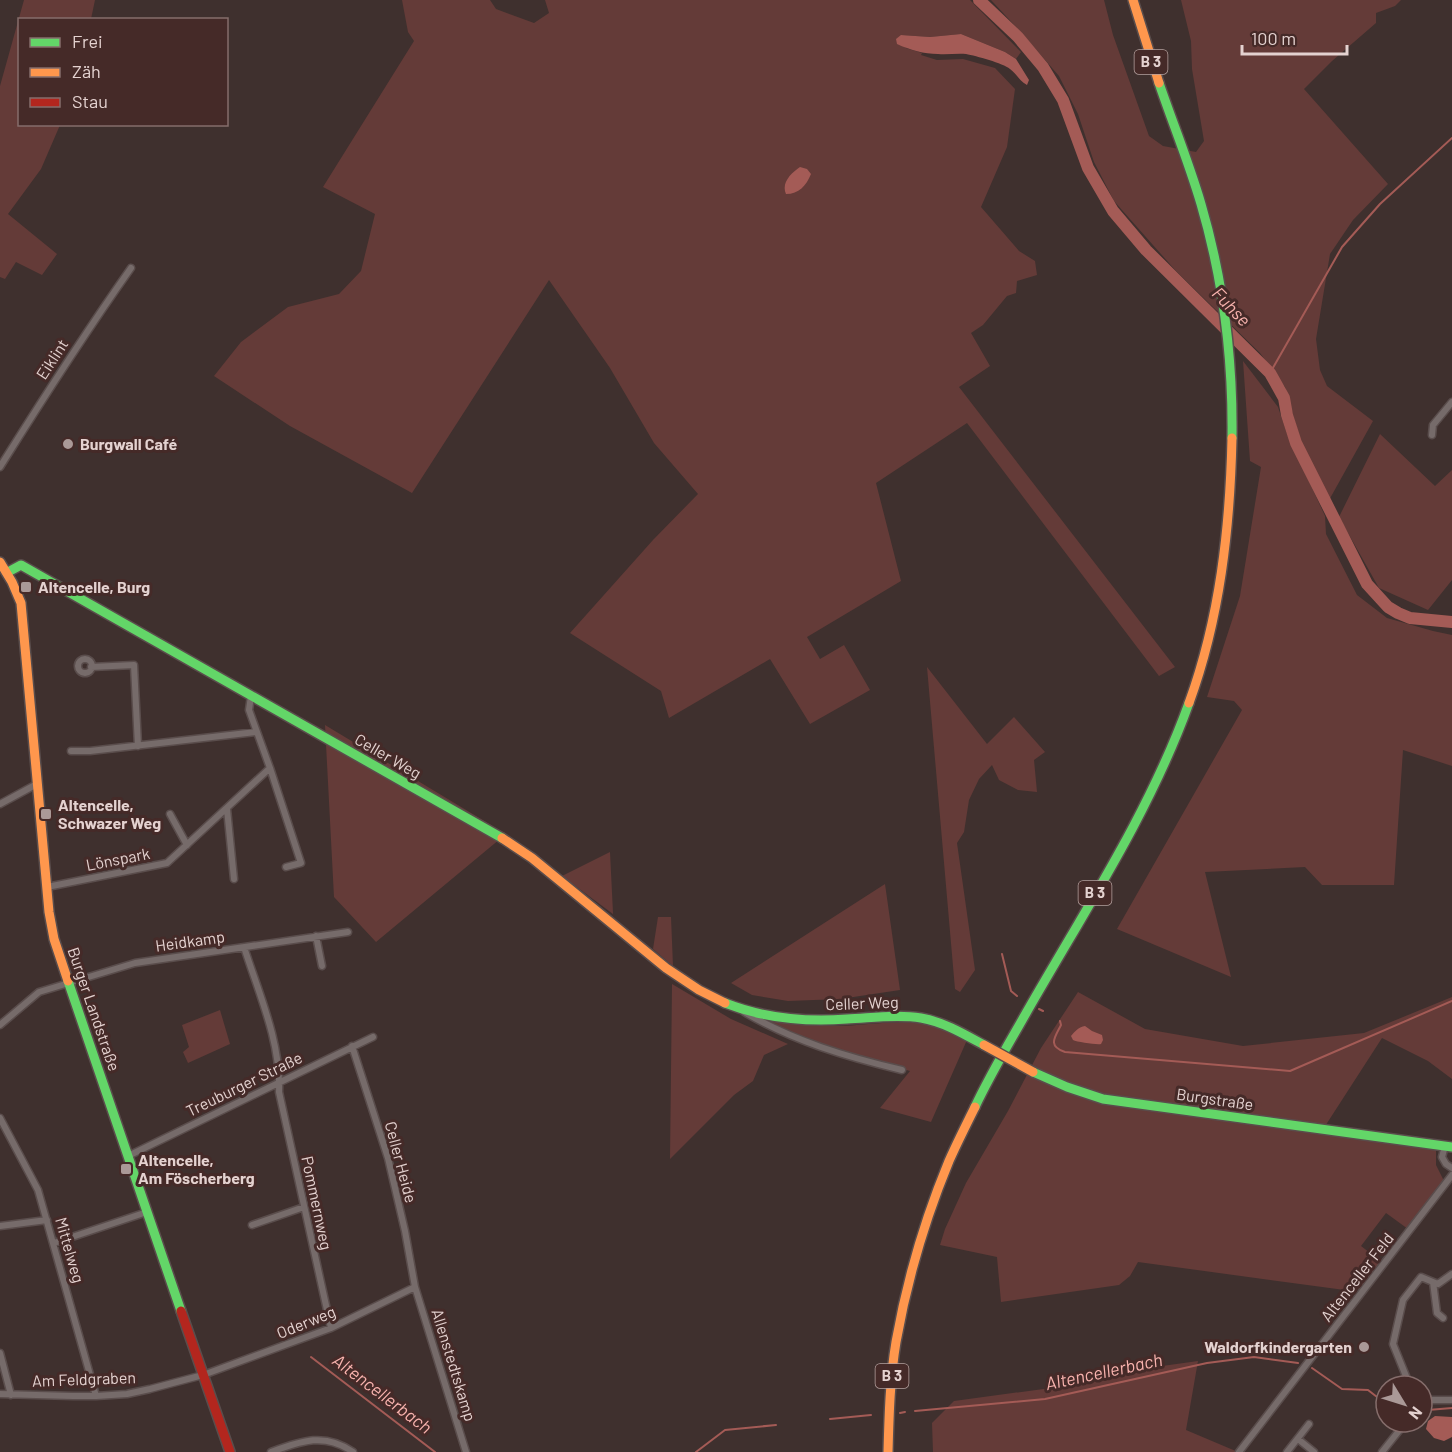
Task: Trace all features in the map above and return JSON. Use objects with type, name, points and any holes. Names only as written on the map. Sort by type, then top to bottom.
[{"type":"main road","name":"B 3","points":[[888,1452],[891,1393],[902,1311],[919,1245],[935,1197],[977,1104],[999,1062],[1152,789],[1182,721],[1203,658],[1219,589],[1227,532],[1232,468],[1229,361],[1220,287],[1200,201],[1146,45],[1133,0]]},
{"type":"main road","name":"Burger Landstraße","points":[[0,562],[8,572],[21,603],[49,912],[54,939],[230,1452]]},
{"type":"main road","name":"Celler Weg","points":[[8,572],[21,565],[510,843],[532,858],[676,975],[700,991],[736,1007],[776,1015],[828,1020],[913,1017],[944,1024],[984,1045]]},
{"type":"main road","name":"Burgstraße","points":[[984,1045],[1048,1080],[1103,1099],[1448,1147]]},
{"type":"street","name":"Eiklint","points":[[0,467],[54,380],[131,268]]},
{"type":"street","points":[[1432,435],[1433,425],[1452,402]]},
{"type":"street","points":[[92,668],[134,665],[138,746]]},
{"type":"street","points":[[251,696],[249,710],[301,863],[286,867]]},
{"type":"street","points":[[71,751],[90,751],[256,732]]},
{"type":"street","name":"Lönspark","points":[[47,887],[167,863],[270,768]]},
{"type":"street","points":[[0,804],[37,784]]},
{"type":"street","points":[[227,809],[234,879]]},
{"type":"street","points":[[170,814],[187,845]]},
{"type":"street","name":"Heidkamp","points":[[0,1025],[39,992],[135,963],[348,932]]},
{"type":"street","points":[[316,936],[322,966]]},
{"type":"street","name":"Pommernweg","points":[[244,947],[270,1024],[279,1066],[279,1092],[331,1328]]},
{"type":"street","name":"Celler Weg","points":[[736,1007],[774,1029],[817,1046],[902,1070]]},
{"type":"street","name":"Treuburger Straße","points":[[128,1156],[373,1037]]},
{"type":"street","name":"Celler Heide","points":[[352,1046],[388,1158],[415,1287]]},
{"type":"street","name":"Mittelweg","points":[[0,1118],[38,1190],[96,1396]]},
{"type":"street","points":[[1448,1147],[1442,1157],[1452,1168]]},
{"type":"street","name":"Altenceller Feld","points":[[1239,1452],[1452,1175]]},
{"type":"street","points":[[252,1225],[304,1207]]},
{"type":"street","points":[[54,1243],[147,1212]]},
{"type":"street","points":[[0,1226],[47,1220]]},
{"type":"street","points":[[1405,1374],[1393,1344],[1403,1300],[1421,1277],[1438,1284],[1452,1274]]},
{"type":"street","points":[[1433,1282],[1437,1313],[1443,1318]]},
{"type":"street","name":"Oderweg","points":[[203,1375],[331,1328],[415,1287]]},
{"type":"street","name":"Allenstedtskamp","points":[[415,1287],[466,1452]]},
{"type":"street","points":[[0,1353],[11,1395]]},
{"type":"street","name":"Am Feldgraben","points":[[0,1394],[96,1396],[127,1394],[203,1375]]},
{"type":"street","points":[[1434,1400],[1452,1400]]},
{"type":"street","points":[[1287,1452],[1310,1424]]},
{"type":"street","points":[[1382,1452],[1396,1434]]},
{"type":"street","points":[[1298,1438],[1314,1452]]},
{"type":"street","points":[[272,1452],[301,1441],[316,1439],[343,1444],[353,1452]]},
{"type":"shaded area","points":[[24,0],[95,0],[91,18],[19,18]]},
{"type":"shaded area","points":[[402,0],[490,0],[496,9],[534,23],[549,13],[545,0],[970,0],[1021,52],[1016,59],[1005,52],[961,34],[930,37],[901,35],[906,48],[922,53],[921,55],[937,60],[963,59],[995,68],[1015,89],[1007,147],[981,207],[1019,251],[1035,261],[1037,275],[1017,281],[1016,293],[1007,296],[983,325],[971,333],[990,366],[959,387],[1175,667],[1159,676],[967,423],[876,483],[901,581],[807,637],[820,659],[844,645],[870,690],[810,724],[770,659],[669,718],[661,691],[570,633],[653,540],[698,494],[654,443],[610,368],[549,280],[412,493],[290,426],[214,376],[241,342],[288,307],[339,294],[361,271],[375,214],[323,187],[414,41],[408,32]]},
{"type":"shaded area","points":[[991,0],[1104,0],[1113,35],[1149,136],[1163,146],[1196,152],[1204,141],[1192,69],[1191,41],[1181,0],[1401,0],[1395,6],[1376,13],[1376,23],[1304,89],[1388,184],[1353,220],[1330,254],[1316,339],[1320,370],[1327,386],[1373,421],[1328,502],[1303,449],[1285,387],[1260,353],[1176,271],[1114,201],[1094,162],[1078,114],[1059,76]]},
{"type":"shaded area","points":[[18,22],[18,126],[60,126],[41,169],[8,214],[57,254],[42,275],[16,262],[5,279],[0,277],[0,86]]},
{"type":"shaded area","points":[[961,34],[1005,52],[1016,59],[1029,80],[1027,85],[1010,69],[996,62],[966,54],[933,54],[917,51],[897,44],[896,39],[901,35],[930,37]]},
{"type":"shaded area","points":[[800,167],[807,169],[811,174],[809,178],[798,191],[786,194],[786,182],[790,175]]},
{"type":"shaded area","points":[[1243,361],[1278,407],[1287,434],[1325,516],[1326,534],[1357,595],[1387,618],[1452,635],[1452,766],[1403,750],[1394,885],[1322,885],[1305,867],[1205,872],[1231,977],[1117,929],[1242,710],[1234,701],[1207,697],[1240,596],[1261,467],[1250,461]]},
{"type":"shaded area","points":[[1380,434],[1435,486],[1452,470],[1452,580],[1428,610],[1379,588],[1339,517]]},
{"type":"shaded area","points":[[927,667],[987,744],[1014,717],[1045,752],[1034,760],[1037,792],[1018,790],[999,780],[992,765],[979,779],[969,800],[964,832],[957,843],[975,970],[960,992],[955,989]]},
{"type":"shaded area","points":[[325,725],[506,834],[376,942],[334,897]]},
{"type":"shaded area","points":[[610,852],[613,913],[613,914],[562,876]]},
{"type":"shaded area","points":[[885,884],[900,990],[840,999],[788,1001],[752,995],[731,983]]},
{"type":"shaded area","points":[[658,917],[671,917],[673,966],[653,949]]},
{"type":"shaded area","points":[[672,984],[731,1019],[788,1044],[764,1055],[753,1081],[734,1095],[670,1159]]},
{"type":"shaded area","points":[[1078,992],[1145,1029],[1243,1046],[1364,1033],[1452,997],[1452,1079],[1428,1061],[1382,1038],[1320,1134],[1436,1148],[1436,1165],[1444,1181],[1408,1229],[1386,1213],[1361,1246],[1383,1263],[1364,1287],[1352,1291],[1138,1262],[1130,1276],[1119,1285],[1001,1302],[997,1257],[940,1245],[966,1183],[1041,1048]]},
{"type":"shaded area","points":[[220,1010],[230,1044],[188,1063],[183,1052],[189,1047],[182,1025]]},
{"type":"shaded area","points":[[756,1016],[793,1023],[830,1026],[914,1023],[941,1028],[967,1040],[931,1122],[880,1108],[910,1071],[837,1050]]},
{"type":"shaded area","points":[[1085,1026],[1102,1035],[1101,1044],[1073,1040],[1071,1036],[1079,1028]]},
{"type":"shaded area","points":[[1198,1361],[1186,1430],[1238,1452],[933,1452],[932,1423],[954,1401],[1080,1384],[1155,1367]]},
{"type":"shaded area","points":[[1434,1417],[1452,1417],[1452,1437],[1444,1441],[1434,1438],[1430,1434],[1434,1434]]},
{"type":"waterway","name":"Fuhse","points":[[979,0],[1018,37],[1043,67],[1063,100],[1088,168],[1113,211],[1146,250],[1270,373],[1284,398],[1296,443],[1367,584],[1388,607],[1398,613],[1410,618],[1452,622]]},
{"type":"waterway","points":[[1270,373],[1342,247],[1380,204],[1452,138]]},
{"type":"waterway","points":[[1002,954],[1011,991],[1017,996]]},
{"type":"waterway","points":[[1060,1021],[1061,1025],[1054,1044],[1059,1050],[1065,1052],[1290,1071],[1452,1001]]},
{"type":"waterway","points":[[1039,1009],[1043,1011]]},
{"type":"waterway","name":"Altencellerbach","points":[[311,1357],[435,1452]]},
{"type":"waterway","name":"Altencellerbach","points":[[915,1411],[1045,1399],[1207,1363],[1254,1357],[1298,1363]]},
{"type":"waterway","name":"Altencellerbach","points":[[1312,1368],[1342,1389],[1368,1390],[1374,1395]]},
{"type":"waterway","name":"Altencellerbach","points":[[1434,1410],[1452,1408]]},
{"type":"waterway","name":"Altencellerbach","points":[[900,1413],[905,1412]]},
{"type":"waterway","name":"Altencellerbach","points":[[830,1419],[871,1415]]},
{"type":"waterway","name":"Altencellerbach","points":[[696,1452],[725,1430],[776,1425]]},
{"type":"traffic: fast","points":[[1159,83],[1209,232],[1221,290],[1231,379],[1232,438]]},
{"type":"traffic: fast","points":[[8,572],[21,565],[502,838]]},
{"type":"traffic: fast","points":[[975,1107],[1135,824],[1173,744],[1189,703]]},
{"type":"traffic: fast","points":[[68,981],[181,1311]]},
{"type":"traffic: fast","points":[[725,1003],[754,1012],[800,1019],[832,1020],[893,1016],[921,1018],[946,1025],[984,1045]]},
{"type":"traffic: fast","points":[[1033,1072],[1103,1099],[1452,1147]]},
{"type":"traffic: slow","points":[[1133,0],[1159,83]]},
{"type":"traffic: slow","points":[[1189,703],[1200,671],[1216,606],[1226,539],[1232,438]]},
{"type":"traffic: slow","points":[[0,562],[21,603],[49,912],[54,939],[68,981]]},
{"type":"traffic: slow","points":[[502,838],[532,858],[666,968],[699,990],[725,1003]]},
{"type":"traffic: slow","points":[[984,1045],[1033,1072]]},
{"type":"traffic: slow","points":[[888,1452],[894,1356],[911,1273],[940,1183],[975,1107]]},
{"type":"traffic: jam","points":[[181,1311],[230,1452]]},
{"type":"place","name":"Burgwall Café","points":[[68,444]]},
{"type":"place","name":"Altencelle, Burg","points":[[26,587]]},
{"type":"place","name":"Altencelle, Schwazer Weg","points":[[46,814]]},
{"type":"place","name":"Altencelle, Am Föscherberg","points":[[126,1169]]},
{"type":"place","name":"Waldorfkindergarten","points":[[1364,1347]]}]
